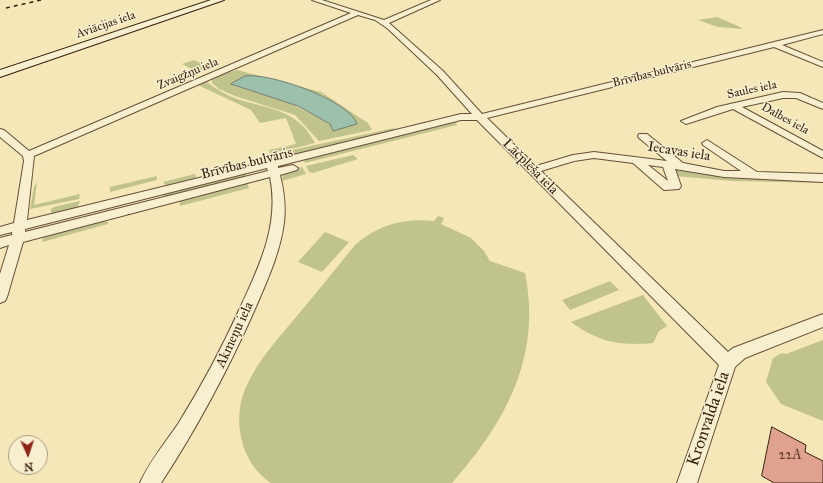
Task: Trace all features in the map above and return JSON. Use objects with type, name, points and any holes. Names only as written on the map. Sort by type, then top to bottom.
[{"type":"main road","name":"Aviācijas iela","points":[[0,74],[220,0]]},
{"type":"street","name":"Lāčplēša iela","points":[[314,0],[384,22],[440,73],[466,103],[728,363]]},
{"type":"street","points":[[384,22],[438,0]]},
{"type":"street","name":"Zvaigžņu iela","points":[[28,156],[358,13]]},
{"type":"street","name":"Brīvības bulvāris","points":[[0,231],[20,231],[273,168],[465,125],[478,120],[481,117],[823,32]]},
{"type":"street","points":[[774,44],[823,65]]},
{"type":"street","name":"Saules iela","points":[[686,121],[709,112],[792,94],[803,96],[823,106]]},
{"type":"street","name":"Dalbes iela","points":[[734,106],[823,155]]},
{"type":"street","points":[[0,132],[28,156],[29,161],[20,231],[0,296]]},
{"type":"street","points":[[643,136],[680,166]]},
{"type":"street","points":[[707,143],[754,175]]},
{"type":"street","name":"Iecavas iela","points":[[533,170],[584,156],[605,156],[668,164],[724,174],[823,178]]},
{"type":"street","points":[[636,160],[668,187],[675,186],[668,164]]},
{"type":"street","name":"Akmeņu iela","points":[[150,483],[217,374],[263,275],[278,223],[278,194],[273,168]]},
{"type":"street","name":"Brīvības bulvāris","points":[[0,243],[20,231]]},
{"type":"street","name":"Kronvalda iela","points":[[687,483],[728,363],[739,353],[823,320]]},
{"type":"green space","points":[[717,17],[743,29],[718,27],[698,20]]},
{"type":"green space","points":[[194,60],[209,67],[197,72],[182,64]]},
{"type":"green space","points":[[237,70],[321,92],[368,123],[372,130],[319,141],[295,115],[235,96],[219,89],[212,83],[212,79]],"holes":[[[245,76],[263,77],[322,95],[344,109],[330,124],[290,103],[231,84]]]},
{"type":"green space","points":[[205,81],[233,97],[271,108],[291,117],[300,123],[315,143],[270,154],[269,150],[296,144],[286,118],[260,123],[251,110],[198,85]]},
{"type":"green space","points":[[462,119],[456,122],[457,125],[305,163],[304,160],[296,161]]},
{"type":"green space","points":[[394,128],[395,130],[295,157],[292,150]]},
{"type":"green space","points":[[353,155],[358,159],[313,173],[309,172],[306,166]]},
{"type":"green space","points":[[302,167],[306,174],[282,181],[284,172]]},
{"type":"green space","points":[[676,169],[823,180],[823,183],[732,181],[675,176],[674,171]]},
{"type":"green space","points":[[250,172],[246,174],[246,178],[164,198],[163,193]]},
{"type":"green space","points":[[195,174],[196,178],[188,182],[165,185],[163,182]]},
{"type":"green space","points":[[157,176],[157,180],[110,192],[110,187]]},
{"type":"green space","points":[[37,182],[34,205],[80,194],[79,199],[30,209],[34,187]]},
{"type":"green space","points":[[247,182],[249,188],[180,206],[179,199]]},
{"type":"green space","points":[[80,201],[77,209],[51,215],[51,209],[54,207]]},
{"type":"green space","points":[[438,216],[444,218],[441,224],[471,238],[484,251],[490,261],[525,273],[529,303],[528,332],[524,360],[515,386],[503,412],[489,436],[452,483],[271,483],[260,474],[252,464],[241,438],[239,425],[242,398],[256,368],[355,245],[373,232],[383,227],[402,222],[423,220],[434,221]]},
{"type":"green space","points":[[103,221],[108,222],[108,224],[42,242],[43,236]]},
{"type":"green space","points":[[325,232],[349,242],[322,272],[298,262]]},
{"type":"green space","points":[[610,281],[619,290],[570,310],[562,300]]},
{"type":"green space","points":[[643,295],[667,326],[659,331],[653,343],[629,344],[609,341],[581,329],[571,322]]},
{"type":"green space","points":[[823,340],[823,421],[781,404],[766,382],[773,358],[782,353],[786,354]]},
{"type":"shaded area","points":[[245,76],[271,78],[289,83],[325,97],[351,115],[357,124],[333,131],[330,124],[298,106],[231,84]]},
{"type":"building","points":[[772,427],[806,445],[805,452],[823,461],[823,483],[774,483],[762,476]]},
{"type":"railway","points":[[6,8],[41,0]]}]
